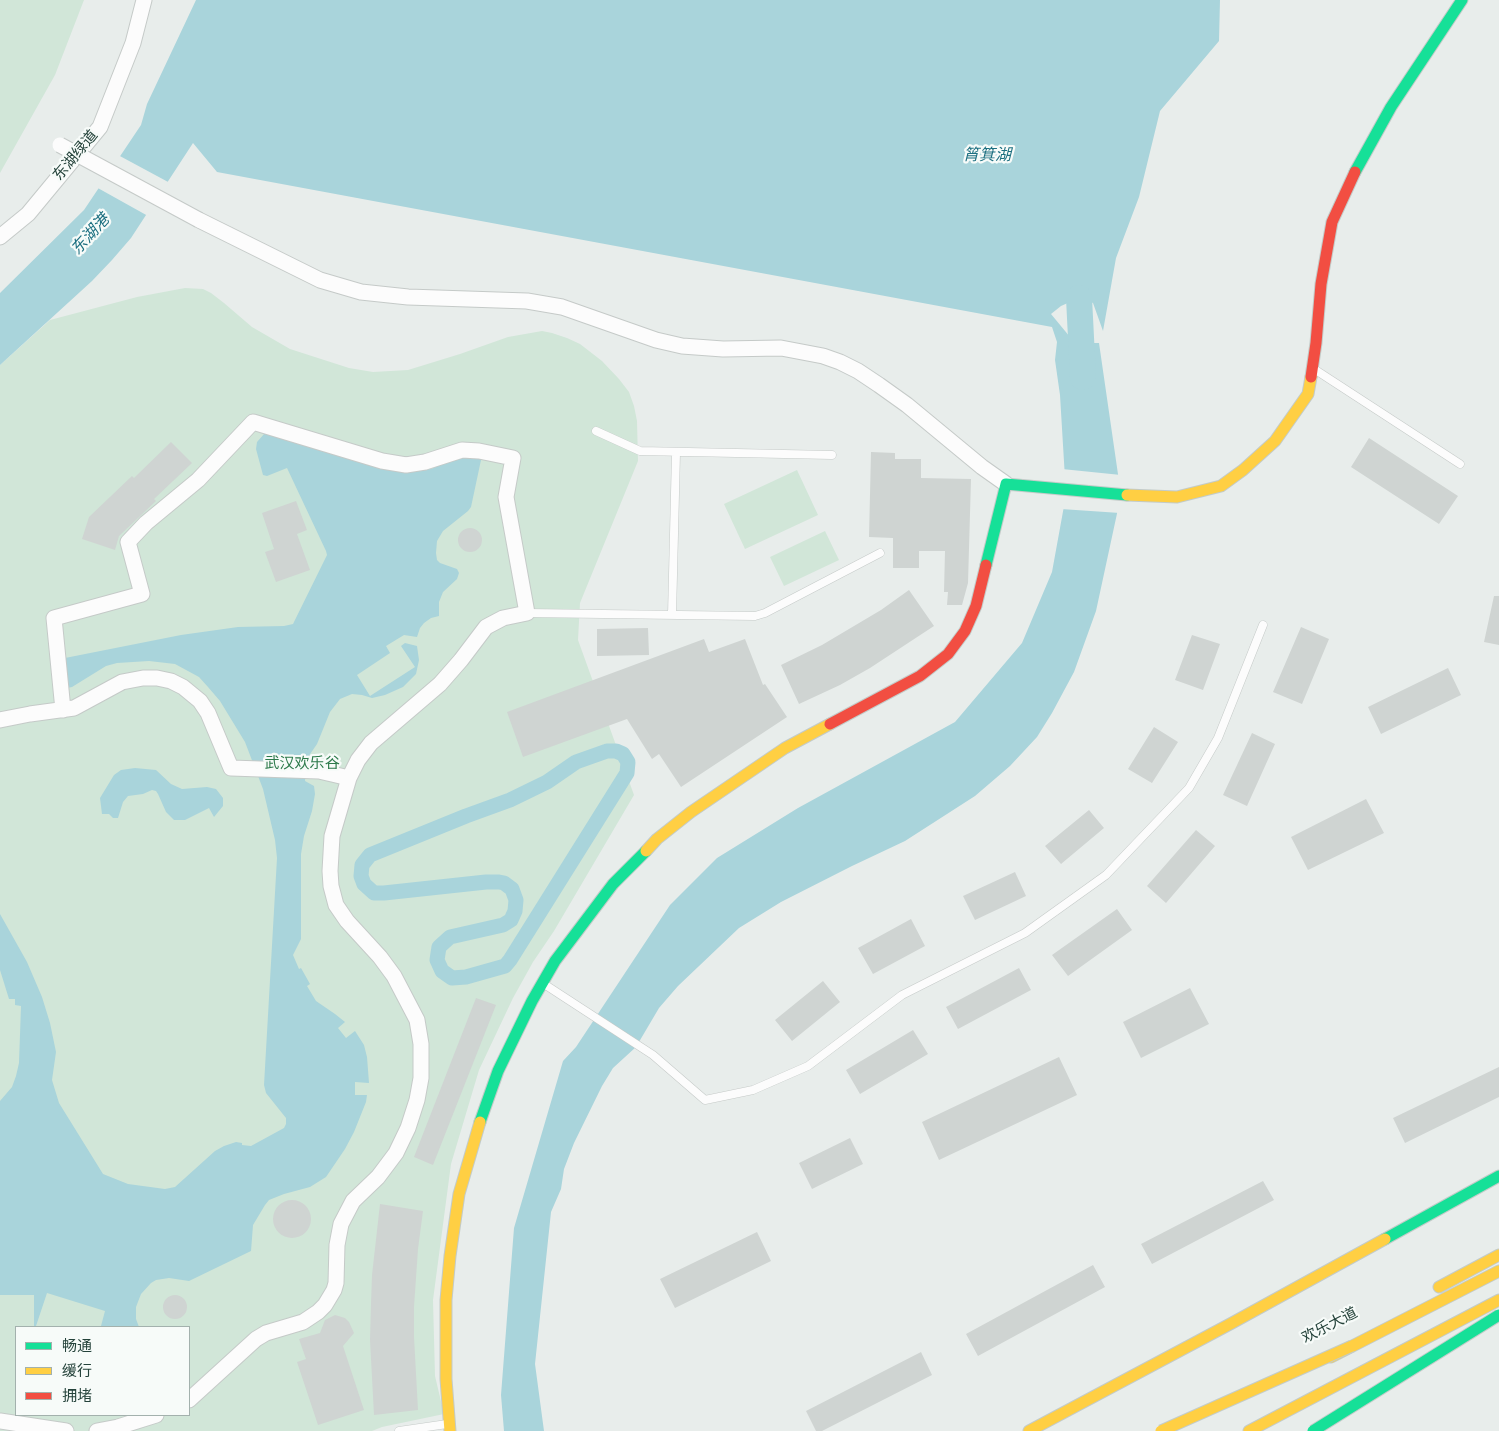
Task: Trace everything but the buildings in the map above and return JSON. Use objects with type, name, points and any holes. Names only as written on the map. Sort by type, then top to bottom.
[{"type":"main road","points":[[449,1427],[446,1379],[446,1300],[459,1194],[474,1138],[498,1070],[542,983],[556,961],[613,884],[657,839],[691,812],[785,748],[920,676],[948,654],[965,631],[976,606],[1006,484],[1108,494],[1177,497],[1221,486],[1243,470],[1275,441],[1308,394],[1316,342],[1321,284],[1332,222],[1348,184],[1392,106],[1462,0]]},
{"type":"main road","points":[[1029,1431],[1232,1324],[1499,1176]]},
{"type":"main road","points":[[1428,1292],[1499,1255]]},
{"type":"main road","name":"欢乐大道","points":[[1188,1431],[1499,1271]]},
{"type":"main road","points":[[1249,1431],[1499,1300]]},
{"type":"main road","points":[[1362,1387],[1499,1316]]},
{"type":"main road","points":[[1313,1431],[1499,1316]]},
{"type":"main road","name":"欢乐大道","points":[[1179,1431],[1266,1376],[1334,1341]]},
{"type":"main road","points":[[1161,1431],[1352,1346]]},
{"type":"street","name":"东湖绿道","points":[[0,237],[28,214],[100,127],[133,43],[144,0]]},
{"type":"street","points":[[60,145],[199,220],[320,280],[361,292],[408,297],[527,301],[562,307],[656,340],[682,346],[723,349],[781,348],[823,356],[840,362],[858,371],[907,405],[982,468],[1006,484]]},
{"type":"street","points":[[63,710],[54,618],[142,594],[128,542],[146,523],[198,480],[253,422],[382,461],[406,465],[425,462],[462,450],[479,451],[512,458],[506,497],[527,613],[502,618],[486,627],[440,684],[371,743],[358,760],[349,778],[332,836],[330,871],[333,896],[340,913],[380,957],[394,976],[417,1020],[421,1044],[421,1078],[417,1100],[404,1138],[396,1153],[378,1177],[354,1201],[341,1224],[337,1245],[336,1283],[325,1305],[302,1322],[266,1333],[256,1339],[190,1399]]},
{"type":"street","points":[[0,720],[76,708],[101,692],[122,682],[143,678],[171,681],[183,687],[200,701],[208,713],[231,768],[312,770],[329,772],[349,778]]},
{"type":"street","points":[[97,1431],[118,1427],[153,1416]]},
{"type":"street","points":[[0,1421],[66,1431]]},
{"type":"lane","points":[[1312,368],[1460,464]]},
{"type":"lane","points":[[596,431],[640,452],[832,455]]},
{"type":"lane","points":[[672,614],[676,453]]},
{"type":"lane","points":[[527,613],[756,616],[880,553]]},
{"type":"lane","points":[[542,983],[653,1055],[705,1100],[753,1090],[808,1066],[902,995],[1025,932],[1106,875],[1188,788],[1218,738],[1263,625]]},
{"type":"lane","points":[[399,1431],[449,1427]]},
{"type":"green space","points":[[0,0],[84,0],[55,75],[0,173]]},
{"type":"green space","name":"武汉欢乐谷","points":[[185,288],[203,289],[224,303],[252,327],[290,349],[349,368],[373,372],[408,370],[508,337],[542,331],[580,344],[602,361],[629,392],[637,421],[638,461],[580,603],[578,640],[634,795],[554,931],[533,962],[513,998],[479,1070],[451,1164],[433,1300],[435,1376],[444,1414],[382,1427],[372,1431],[0,1431],[0,365],[50,320],[137,297]]},
{"type":"green space","points":[[797,470],[818,515],[745,549],[724,504]]},
{"type":"green space","points":[[825,531],[839,560],[784,586],[770,557]]},
{"type":"water","name":"筲箕湖","points":[[196,0],[1220,0],[1219,41],[1160,111],[1139,197],[1116,258],[1103,331],[1093,303],[1079,298],[1061,306],[1051,314],[1070,337],[1072,343],[1099,343],[1121,495],[1096,611],[1074,672],[1037,737],[1010,766],[975,796],[905,841],[781,902],[739,928],[678,986],[659,1008],[636,1047],[613,1068],[574,1143],[564,1169],[561,1189],[551,1212],[535,1364],[544,1431],[504,1431],[501,1395],[514,1228],[563,1061],[576,1047],[670,905],[717,858],[798,808],[955,722],[1022,643],[1052,572],[1066,495],[1060,395],[1055,360],[1057,342],[1052,327],[217,172],[193,143],[131,238],[112,260],[92,281],[0,365],[0,293],[84,210],[141,125],[147,104]]},
{"type":"water","points":[[265,433],[410,472],[431,469],[459,457],[480,458],[481,460],[471,507],[443,531],[437,541],[437,560],[440,563],[457,569],[459,573],[457,579],[443,592],[439,602],[439,616],[431,618],[424,623],[417,637],[404,635],[386,646],[390,653],[357,675],[370,696],[415,667],[401,646],[405,643],[417,646],[419,660],[416,674],[403,687],[385,695],[372,698],[352,694],[340,699],[330,712],[317,744],[306,760],[305,781],[314,786],[315,794],[301,854],[301,939],[293,955],[299,969],[301,968],[310,984],[307,986],[316,1001],[345,1022],[338,1028],[346,1038],[355,1031],[364,1045],[369,1083],[355,1082],[355,1095],[367,1095],[366,1102],[345,1149],[326,1177],[310,1187],[269,1200],[265,1205],[253,1225],[251,1251],[189,1281],[169,1278],[156,1280],[151,1283],[141,1294],[136,1307],[136,1319],[139,1326],[101,1326],[105,1311],[47,1293],[36,1326],[34,1326],[34,1295],[0,1295],[0,1101],[12,1087],[19,1063],[21,1006],[15,1005],[15,999],[9,999],[0,970],[0,914],[27,962],[42,997],[56,1052],[52,1080],[59,1103],[103,1174],[128,1184],[165,1189],[175,1187],[215,1151],[236,1142],[251,1146],[284,1128],[286,1124],[286,1118],[266,1093],[264,1085],[277,858],[275,840],[263,789],[245,742],[220,701],[208,687],[199,677],[175,664],[149,661],[117,663],[106,666],[72,687],[67,688],[65,658],[181,635],[238,627],[284,626],[293,624],[327,555],[287,468],[267,476],[263,475],[256,449],[257,442]]},
{"type":"water","points":[[135,768],[156,770],[171,784],[182,789],[207,787],[216,789],[223,798],[223,806],[214,817],[209,808],[185,820],[174,820],[166,812],[156,791],[152,790],[143,794],[128,796],[123,802],[118,818],[113,818],[109,814],[102,814],[100,798],[114,775],[121,770]]},
{"type":"pier","points":[[118,155],[170,183],[148,216],[96,187]]},
{"type":"pier","points":[[1062,469],[1121,475],[1124,495],[1120,513],[1061,509],[1063,495]]},
{"type":"waterway","points":[[1079,298],[1083,377]]},
{"type":"waterway","points":[[607,751],[616,751],[623,754],[628,762],[627,773],[505,966],[466,977],[452,978],[442,971],[437,960],[439,947],[450,937],[503,925],[511,920],[515,911],[516,900],[512,889],[504,883],[486,882],[384,893],[374,893],[364,884],[361,876],[362,865],[370,855],[510,800],[547,782],[576,762],[607,751]]},
{"type":"traffic: fast","points":[[1355,172],[1391,107],[1462,0]]},
{"type":"traffic: fast","points":[[986,565],[1006,484],[1127,495]]},
{"type":"traffic: fast","points":[[480,1122],[498,1071],[532,1001],[555,961],[613,884],[646,851]]},
{"type":"traffic: fast","points":[[1385,1239],[1499,1176]]},
{"type":"traffic: fast","points":[[1313,1431],[1499,1315]]},
{"type":"traffic: slow","points":[[1127,495],[1177,497],[1221,486],[1243,470],[1275,441],[1308,394],[1311,377]]},
{"type":"traffic: slow","points":[[646,851],[657,839],[691,812],[785,748],[830,724]]},
{"type":"traffic: slow","points":[[450,1431],[446,1379],[446,1300],[450,1256],[459,1194],[480,1122]]},
{"type":"traffic: slow","points":[[1029,1431],[1385,1239]]},
{"type":"traffic: slow","points":[[1439,1287],[1499,1255]]},
{"type":"traffic: slow","points":[[1331,1357],[1499,1271]]},
{"type":"traffic: slow","points":[[1249,1431],[1499,1300]]},
{"type":"traffic: slow","points":[[1161,1431],[1352,1346]]},
{"type":"traffic: jam","points":[[1311,377],[1321,284],[1332,222],[1355,172]]},
{"type":"traffic: jam","points":[[830,724],[920,676],[948,654],[965,631],[976,606],[986,565]]},
{"type":"water label","name":"东湖港","points":[[91,235]]}]
